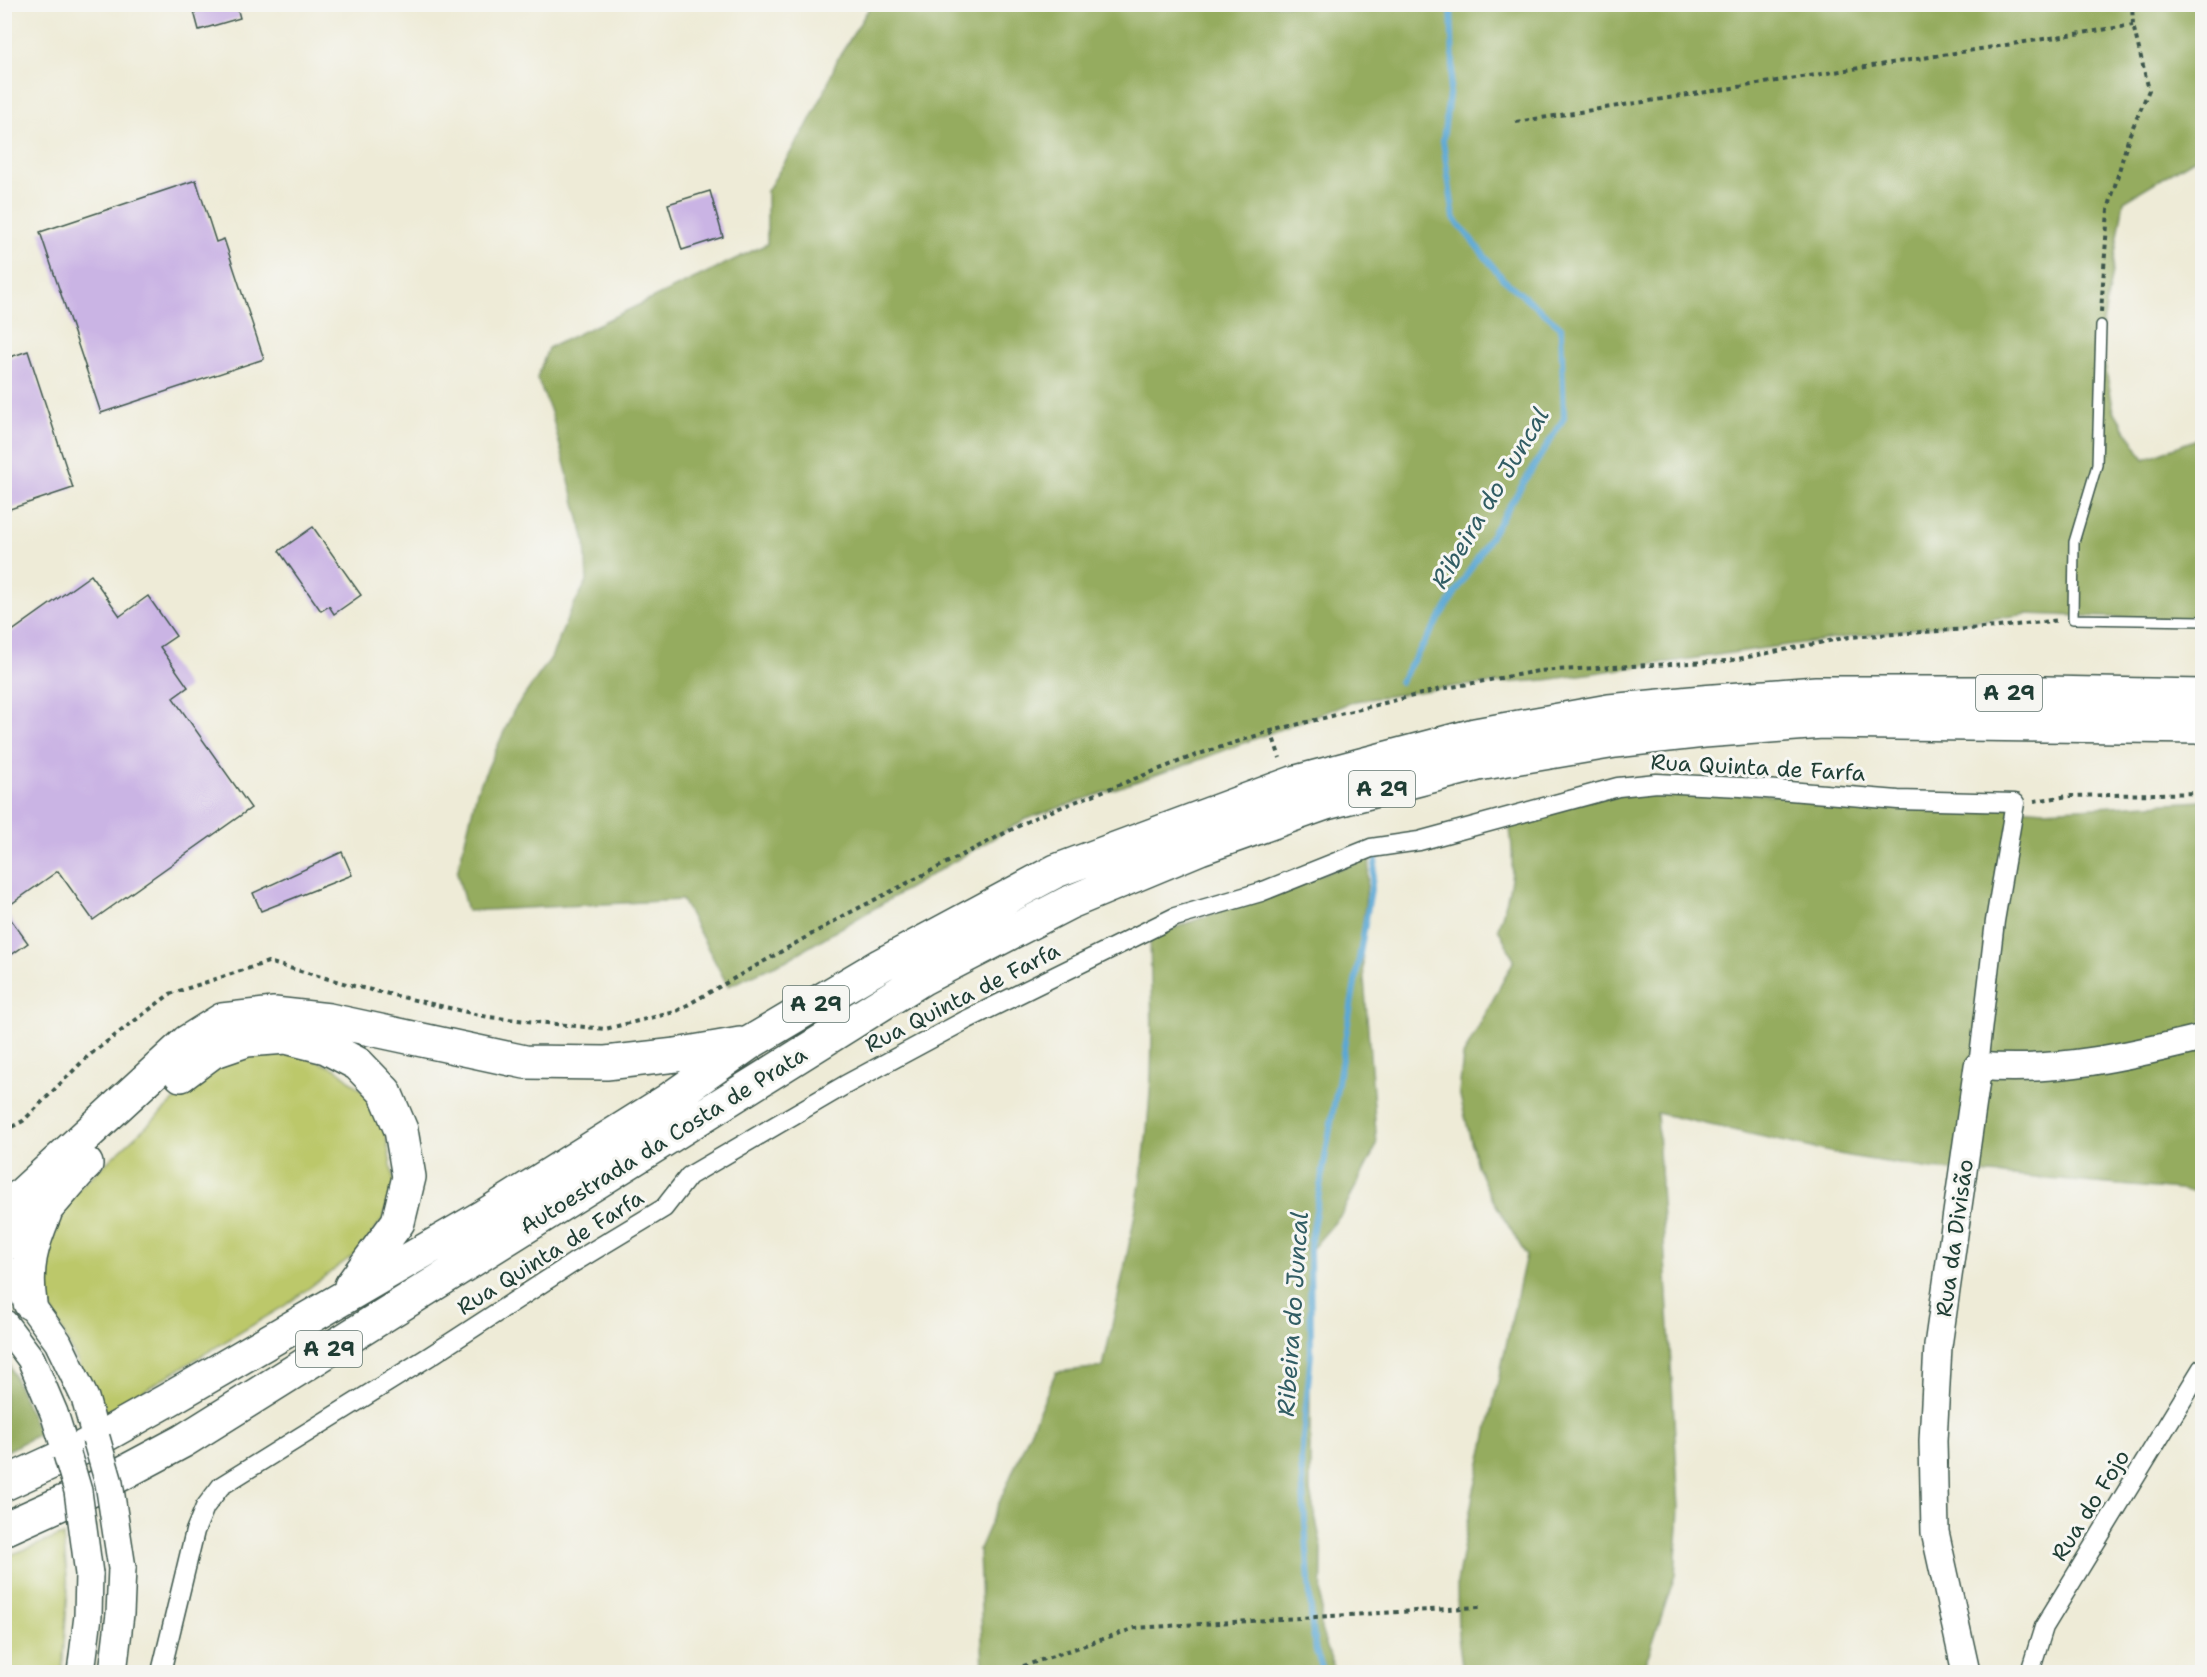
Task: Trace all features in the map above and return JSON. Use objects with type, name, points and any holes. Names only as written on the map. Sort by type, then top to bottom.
[{"type":"highway","name":"Autoestrada da Costa de Prata","points":[[4,1484],[82,1448],[156,1407],[484,1216],[667,1101],[751,1042],[881,965],[1056,871],[1293,783],[1474,735],[1609,711],[1815,693],[2202,696]]},
{"type":"highway","name":"Autoestrada da Costa de Prata","points":[[4,1529],[95,1488],[183,1441],[922,978],[1068,903],[1200,848],[1326,803],[1478,764],[1637,738],[1704,730],[1822,722],[2202,727]]},
{"type":"highway","points":[[4,1244],[24,1230],[29,1195],[187,1042],[222,1020],[274,1014],[329,1020],[525,1062],[606,1064],[751,1042]]},
{"type":"highway","points":[[4,1211],[29,1195],[83,1167],[184,1072],[212,1052],[247,1040],[286,1036],[326,1047],[358,1064],[385,1092],[401,1130],[409,1177],[398,1222],[344,1296]]},
{"type":"highway","points":[[29,1195],[32,1244],[27,1284],[30,1303]]},
{"type":"street","name":"Rua Quinta de Farfa","points":[[161,1672],[195,1531],[205,1507],[221,1486],[664,1208],[690,1176],[845,1085],[946,1031],[1175,917],[1261,892],[1371,848],[1419,841],[1618,787],[1669,783],[1898,800],[2015,803]]},
{"type":"street","name":"Rua da Divisão","points":[[1966,1672],[1935,1532],[1932,1441],[1938,1346],[1978,1066],[1995,921],[2015,803]]},
{"type":"street","points":[[1978,1066],[2011,1069],[2103,1061],[2202,1038]]},
{"type":"street","points":[[4,1268],[58,1342],[85,1398],[109,1482],[122,1568],[120,1614],[113,1672]]},
{"type":"street","points":[[4,1323],[31,1359],[54,1413],[78,1491],[89,1575],[88,1616],[81,1672]]},
{"type":"street","name":"Rua do Fojo","points":[[2030,1672],[2044,1627],[2202,1368]]},
{"type":"lane","points":[[2101,325],[2097,465],[2074,542],[2073,619],[2202,621]]},
{"type":"path","points":[[2101,325],[2108,210],[2129,136],[2150,90],[2133,25],[2132,4]]},
{"type":"path","points":[[1516,122],[2133,25]]},
{"type":"path","points":[[4,1131],[23,1121],[88,1056],[170,994],[268,962],[354,986],[488,1017],[605,1029],[675,1012],[847,914],[1036,816],[1196,755],[1271,730],[1441,689],[1538,671],[1728,661],[1849,637],[1997,627],[2073,619]]},
{"type":"path","points":[[1271,730],[1280,758]]},
{"type":"path","points":[[2015,803],[2069,796],[2202,793]]},
{"type":"path","points":[[1006,1672],[1135,1628],[1317,1619],[1480,1607]]},
{"type":"green space","points":[[871,5],[2202,5],[2202,154],[2124,201],[2100,341],[2114,411],[2144,459],[2202,437],[2202,621],[2028,614],[1758,649],[1546,680],[1458,686],[1355,701],[1188,764],[1026,819],[785,961],[728,986],[682,900],[467,911],[457,873],[477,791],[514,710],[551,658],[571,610],[587,581],[585,541],[551,412],[537,378],[548,348],[767,244],[767,191],[805,129],[824,93],[837,60]]},
{"type":"green space","points":[[1632,791],[1872,797],[2044,810],[2202,801],[2202,1192],[1931,1169],[1848,1156],[1657,1113],[1679,1509],[1675,1575],[1649,1654],[1640,1672],[1463,1672],[1458,1636],[1457,1582],[1473,1495],[1526,1255],[1490,1195],[1477,1166],[1459,1092],[1463,1056],[1514,960],[1498,928],[1507,901],[1511,876],[1512,852],[1509,823],[1541,818],[1573,804]]},
{"type":"green space","points":[[1370,859],[1361,939],[1377,1145],[1341,1215],[1310,1251],[1310,1492],[1322,1548],[1321,1629],[1335,1672],[983,1672],[979,1549],[1056,1372],[1103,1367],[1130,1237],[1146,1139],[1151,1085],[1150,937],[1312,877]]},
{"type":"green space","points":[[255,1054],[302,1055],[336,1069],[360,1089],[382,1114],[394,1182],[383,1219],[359,1251],[286,1305],[103,1415],[47,1299],[44,1260],[67,1199],[186,1090],[218,1065]]},
{"type":"green space","points":[[5,1355],[39,1434],[4,1452]]},
{"type":"green space","points":[[63,1535],[68,1588],[62,1672],[5,1672],[5,1557]]},
{"type":"building","points":[[192,4],[236,4],[240,18],[199,30]]},
{"type":"building","points":[[196,180],[216,242],[224,239],[264,359],[101,413],[40,232]]},
{"type":"building","points":[[710,191],[723,237],[682,250],[668,204]]},
{"type":"building","points":[[28,351],[73,488],[4,511],[4,359]]},
{"type":"building","points":[[313,527],[361,595],[334,614],[329,606],[321,611],[279,551]]},
{"type":"building","points":[[91,575],[120,616],[148,596],[176,636],[160,647],[188,687],[173,698],[251,808],[93,920],[58,871],[4,909],[4,637]]},
{"type":"building","points":[[342,852],[352,875],[261,911],[253,893]]},
{"type":"building","points":[[4,910],[28,943],[4,960]]},
{"type":"waterway","name":"Ribeira do Juncal","points":[[1400,682],[1564,418],[1561,327],[1503,279],[1454,218],[1443,140],[1453,65],[1451,4]]},
{"type":"waterway","name":"Ribeira do Juncal","points":[[1324,1672],[1316,1651],[1312,1627],[1301,1460],[1311,1353],[1310,1246],[1377,854]]}]
